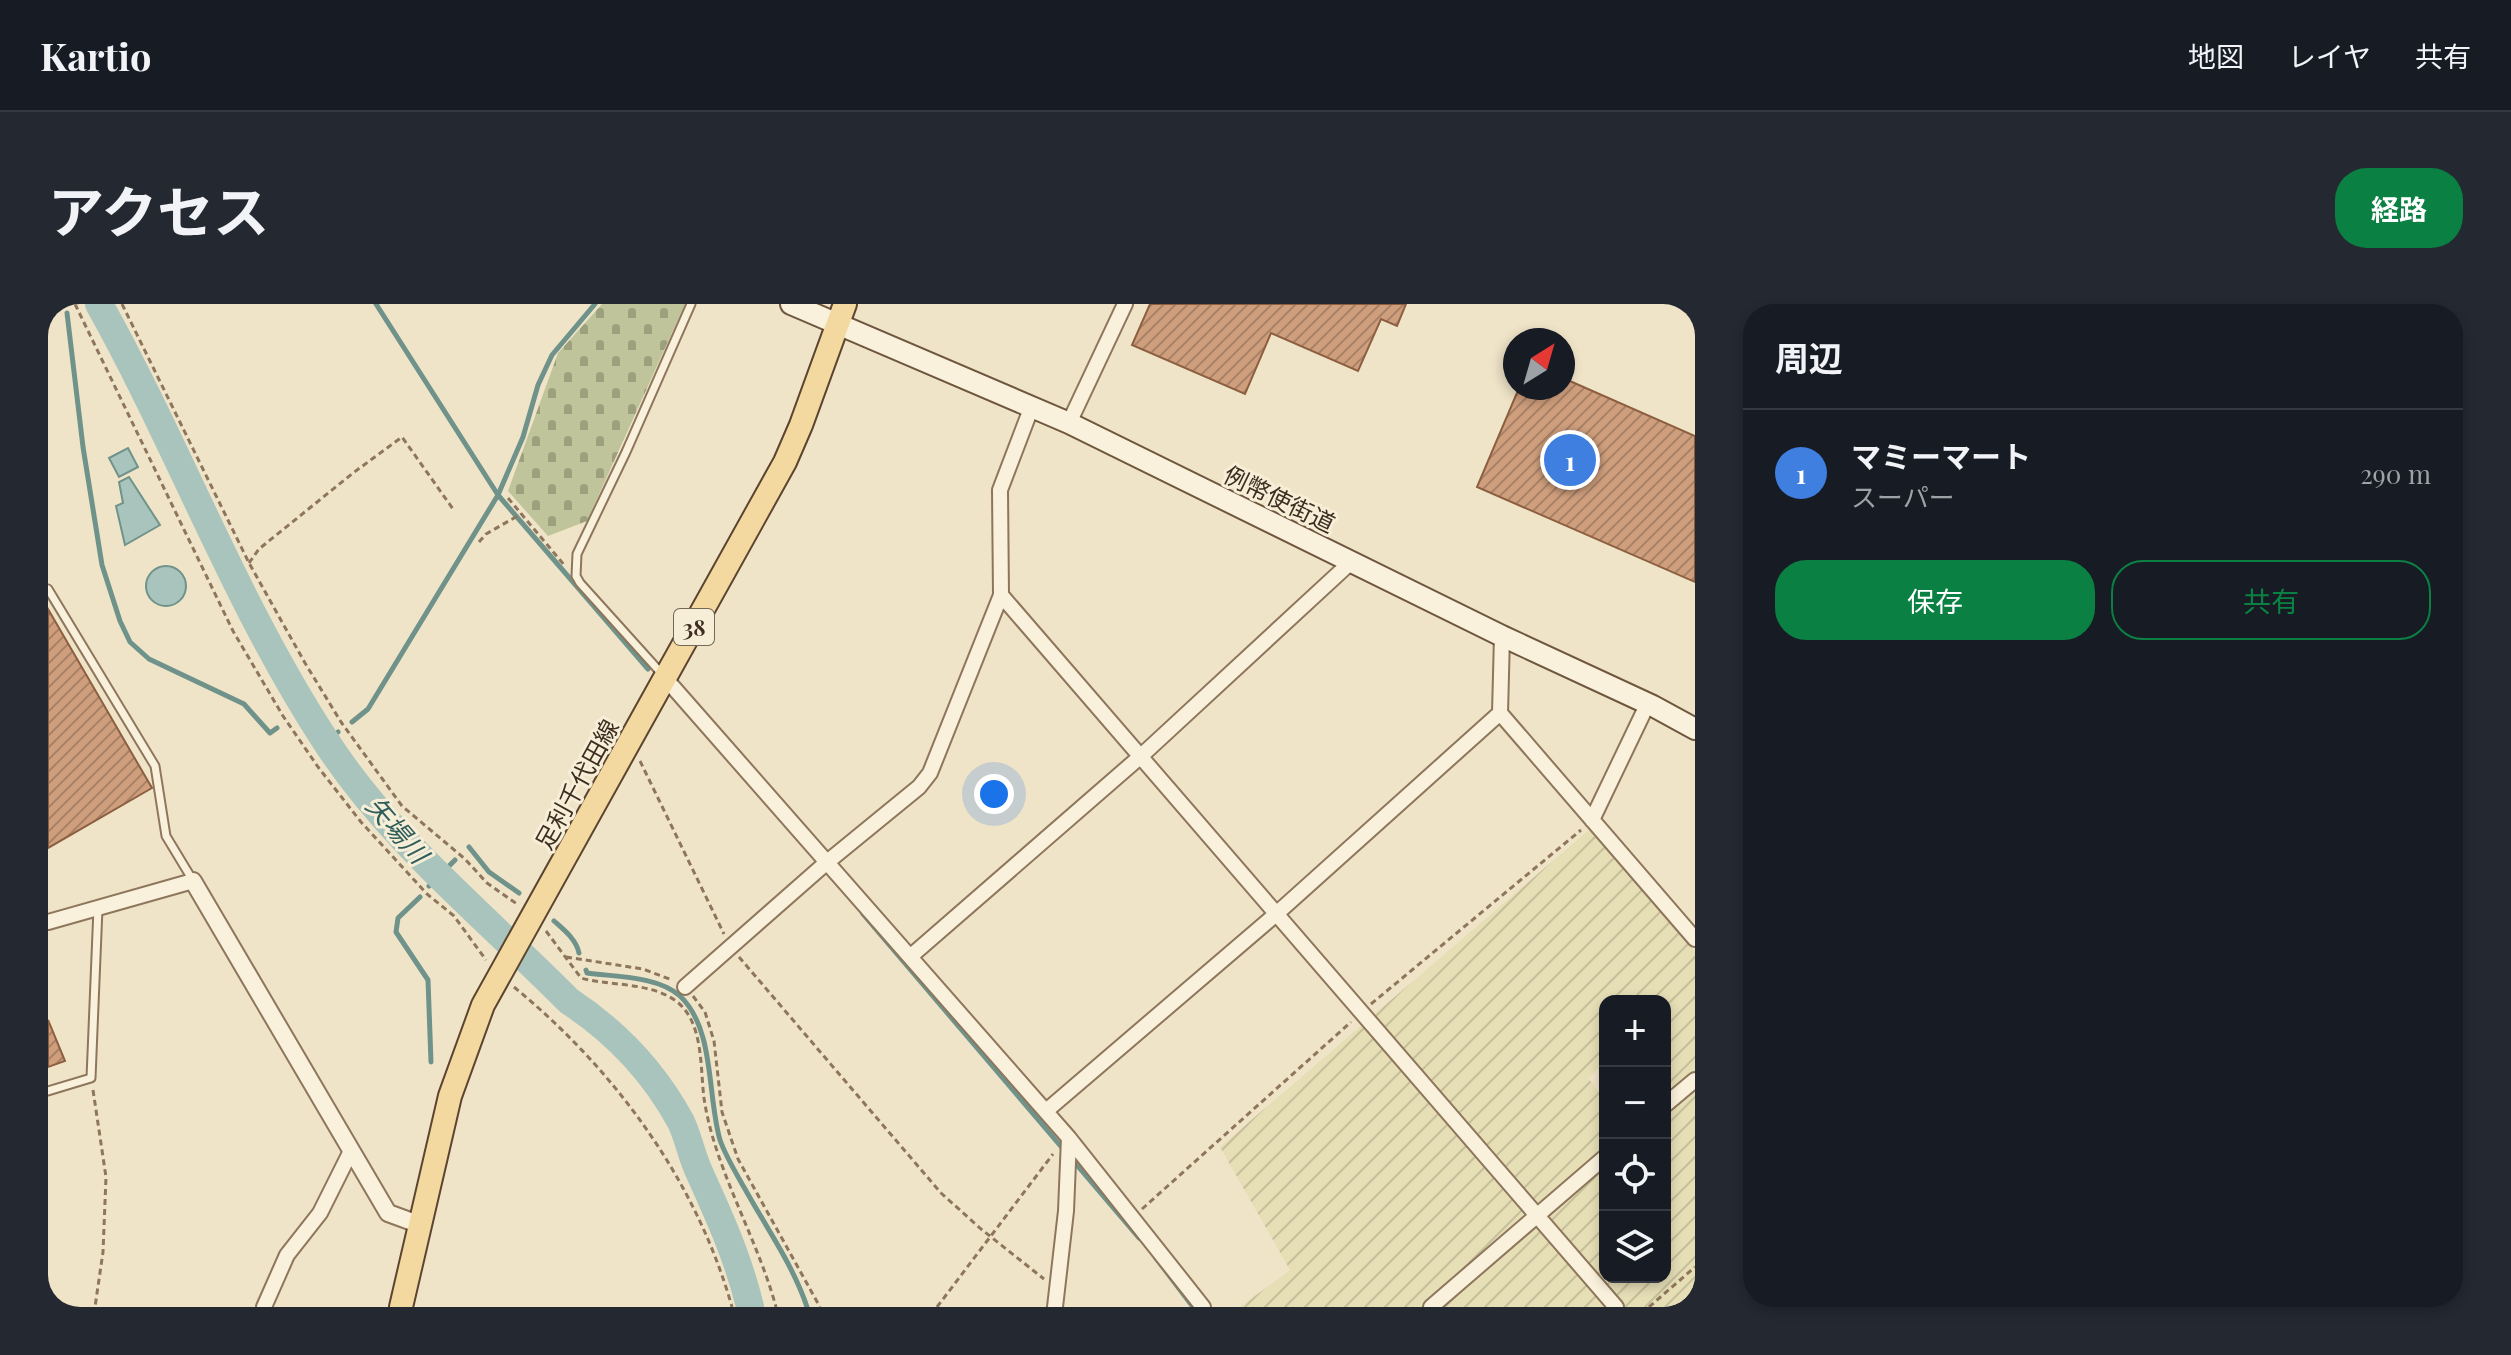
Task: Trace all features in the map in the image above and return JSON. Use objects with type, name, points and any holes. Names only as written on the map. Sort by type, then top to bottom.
[{"type":"main road","name":"例幣使街道","points":[[791,304],[841,313],[1502,636],[1648,703],[1695,729]]},
{"type":"main road","name":"足利千代田線","points":[[401,1307],[436,1146],[458,1069],[483,1005],[785,462],[841,313]]},
{"type":"street","points":[[1069,423],[1125,304]]},
{"type":"street","points":[[685,987],[826,863],[904,800],[930,773],[1001,595],[1000,490],[1032,406]]},
{"type":"street","points":[[911,956],[1141,756],[1351,562]]},
{"type":"street","points":[[1001,595],[1616,1307]]},
{"type":"street","points":[[1502,636],[1500,713],[1695,939]]},
{"type":"street","points":[[666,679],[1046,1111],[1203,1307]]},
{"type":"street","points":[[1592,820],[1648,703]]},
{"type":"street","points":[[1046,1111],[1275,915],[1500,713]]},
{"type":"street","points":[[48,922],[193,881],[388,1213],[418,1224]]},
{"type":"street","points":[[1671,1100],[1695,1080]]},
{"type":"street","points":[[1055,1307],[1066,1211],[1069,1138]]},
{"type":"street","points":[[264,1307],[287,1255],[320,1213],[351,1151]]},
{"type":"street","points":[[1431,1307],[1599,1162]]},
{"type":"lane","points":[[666,679],[576,576],[577,554],[691,304]]},
{"type":"lane","points":[[48,589],[155,766],[166,836],[193,881]]},
{"type":"lane","points":[[48,1091],[91,1078],[98,908]]},
{"type":"path","points":[[75,304],[233,631],[283,716],[361,822],[427,894],[454,916],[478,951],[558,1024],[604,1074],[652,1138],[693,1205],[721,1270],[732,1307]]},
{"type":"path","points":[[122,304],[249,563],[323,694],[390,791],[487,883],[530,919],[581,978],[658,993],[675,1001],[692,1022],[709,1123],[776,1307]]},
{"type":"path","points":[[249,563],[259,549],[402,437],[453,509]]},
{"type":"path","points":[[508,498],[576,576]]},
{"type":"path","points":[[479,542],[486,534],[521,514]]},
{"type":"path","points":[[630,740],[731,947],[941,1193],[990,1237],[1047,1282],[1058,1286]]},
{"type":"path","points":[[566,957],[643,969],[668,978],[685,987],[705,1012],[714,1041],[722,1112],[738,1159],[820,1307]]},
{"type":"path","points":[[91,1078],[106,1177],[103,1252],[95,1307]]},
{"type":"path","points":[[937,1307],[1054,1152],[1069,1138]]},
{"type":"path","points":[[1649,1307],[1695,1267]]},
{"type":"shaded area","points":[[1590,829],[1695,951],[1695,1307],[1240,1307],[1290,1270],[1220,1147]]},
{"type":"green space","points":[[602,304],[685,304],[587,521],[548,536],[508,491],[558,353]]},
{"type":"water","points":[[128,448],[138,467],[119,477],[109,458]]},
{"type":"water","points":[[129,477],[160,525],[125,545],[116,506],[123,503],[119,482]]},
{"type":"water","points":[[166,566],[180,572],[186,586],[180,600],[166,606],[152,600],[146,586],[152,572]]},
{"type":"building","points":[[1150,304],[1406,304],[1397,326],[1381,319],[1358,371],[1271,333],[1245,394],[1132,345]]},
{"type":"building","points":[[1575,383],[1695,436],[1695,582],[1477,487],[1514,400],[1575,400]]},
{"type":"building","points":[[48,609],[152,788],[48,848]]},
{"type":"building","points":[[48,1020],[65,1061],[48,1067]]},
{"type":"waterway","name":"矢場川","points":[[99,304],[263,634],[325,740],[351,777],[409,845],[569,1001],[618,1040],[659,1086],[684,1128],[697,1168],[735,1256],[750,1307]]},
{"type":"waterway","points":[[376,304],[498,495],[648,669]]},
{"type":"waterway","points":[[352,722],[368,709],[498,495],[523,437],[538,385],[552,355],[595,304]]},
{"type":"waterway","points":[[67,313],[83,447],[102,565],[130,642],[149,659],[244,704],[270,733],[277,728]]},
{"type":"waterway","points":[[297,716],[307,709]]},
{"type":"waterway","points":[[325,741],[338,732]]},
{"type":"waterway","points":[[469,847],[489,872],[519,893]]},
{"type":"waterway","name":"矢場川","points":[[429,886],[455,860]]},
{"type":"waterway","points":[[420,897],[398,918],[396,932],[428,980],[431,1062]]},
{"type":"waterway","points":[[863,914],[1064,1150]]},
{"type":"waterway","points":[[554,921],[566,931],[579,953]]},
{"type":"waterway","points":[[586,970],[587,973],[636,978],[671,989],[691,1010],[705,1044],[722,1146],[787,1261],[807,1307]]},
{"type":"waterway","points":[[1070,1157],[1139,1238]]},
{"type":"waterway","points":[[1156,1258],[1193,1307]]},
{"type":"place","name":"マミーマート","points":[[1570,460]]}]
